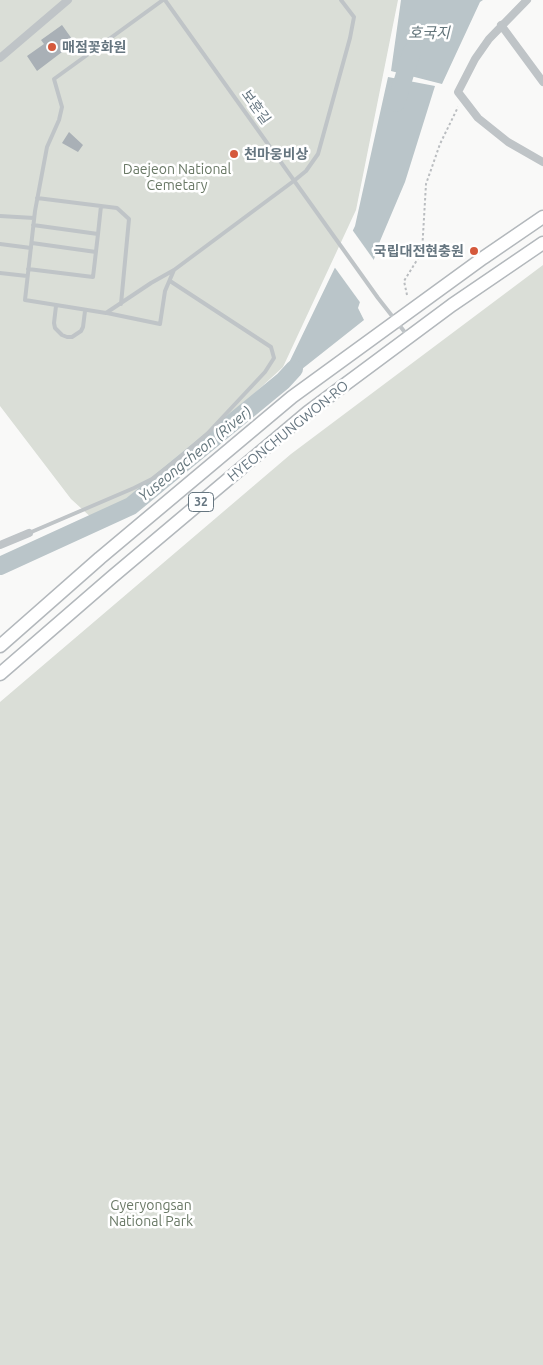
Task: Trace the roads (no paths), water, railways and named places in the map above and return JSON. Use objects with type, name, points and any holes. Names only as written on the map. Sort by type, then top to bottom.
[{"type":"main road","name":"HYEONCHUNGWON-RO","points":[[0,646],[100,558],[292,397],[396,320],[543,216]]},
{"type":"main road","name":"HYEONCHUNGWON-RO","points":[[0,674],[308,412],[452,305],[543,243]]},
{"type":"street","points":[[0,58],[68,0]]},
{"type":"street","points":[[527,0],[489,39],[458,92],[478,118],[508,142],[543,162]]},
{"type":"street","points":[[501,26],[543,82]]},
{"type":"street","points":[[0,545],[29,534]]},
{"type":"lane","name":"보훈길","points":[[164,0],[408,337]]},
{"type":"lane","points":[[164,0],[54,79],[62,107],[59,120],[46,147],[33,225],[25,300],[160,324],[165,291],[174,270]]},
{"type":"lane","points":[[106,313],[151,282],[174,270],[306,171],[318,154],[350,38],[354,17],[341,0]]},
{"type":"lane","points":[[37,198],[117,208],[129,220],[121,304]]},
{"type":"lane","points":[[28,269],[93,277],[101,206]]},
{"type":"lane","points":[[0,216],[34,218]]},
{"type":"lane","points":[[33,225],[98,234]]},
{"type":"lane","points":[[0,244],[96,252]]},
{"type":"lane","points":[[0,273],[27,276]]},
{"type":"lane","points":[[29,534],[152,479],[207,434],[265,372],[274,358],[271,347],[170,281]]},
{"type":"lane","points":[[56,306],[55,328],[67,337],[77,335],[81,331],[85,311]]},
{"type":"water","name":"호국지","points":[[401,0],[483,0],[480,2],[442,84],[391,71]]},
{"type":"water","points":[[388,77],[435,86],[405,182],[380,241],[358,308],[364,320],[278,388],[274,381],[286,369],[355,226]]},
{"type":"waterway","name":"Yuseongcheon (River)","points":[[396,103],[412,51]]},
{"type":"waterway","name":"Yuseongcheon (River)","points":[[0,566],[131,506],[283,381],[294,369]]},
{"type":"place","name":"매점꽃화원","points":[[52,47]]},
{"type":"place","name":"천마웅비상","points":[[234,154]]},
{"type":"place","name":"국립대전현충원","points":[[474,251]]},
{"type":"park label","name":"Daejeon National Cemetary","points":[[177,177]]},
{"type":"park label","name":"Gyeryongsan National Park","points":[[151,1214]]}]
